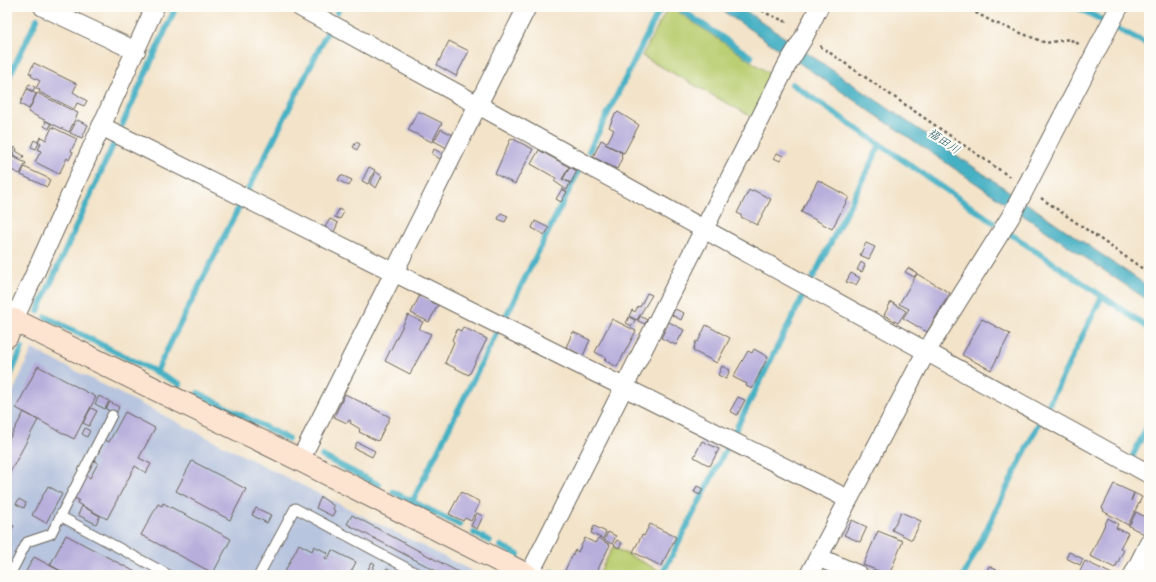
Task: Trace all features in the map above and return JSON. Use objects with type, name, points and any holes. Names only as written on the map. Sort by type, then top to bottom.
[{"type":"street","points":[[42,7],[136,50]]},
{"type":"street","points":[[156,7],[9,324],[300,460],[528,575],[705,230],[787,65],[805,35],[819,7]]},
{"type":"street","points":[[300,7],[1149,474]]},
{"type":"street","points":[[300,460],[526,7]]},
{"type":"street","points":[[809,575],[926,352],[1011,216],[1119,7]]},
{"type":"street","points":[[101,126],[848,499]]},
{"type":"street","points":[[1133,575],[1149,543]]},
{"type":"street","points":[[818,557],[859,575]]},
{"type":"lane","points":[[10,575],[27,542],[51,534],[112,416]]},
{"type":"lane","points":[[259,575],[295,508],[420,575]]},
{"type":"lane","points":[[60,516],[169,575]]},
{"type":"path","points":[[757,7],[805,35],[1025,190],[1149,273]]},
{"type":"path","points":[[965,7],[993,22],[1046,43],[1069,39],[1095,53]]},
{"type":"shaded area","points":[[32,349],[480,575],[7,575],[7,406]]},
{"type":"green space","points":[[668,7],[671,7],[773,76],[752,117],[642,56]]},
{"type":"green space","points":[[613,547],[662,572],[660,575],[598,575]]},
{"type":"water","points":[[717,7],[740,7],[1149,287],[1149,301]]},
{"type":"building","points":[[449,41],[469,51],[456,76],[437,65]]},
{"type":"building","points":[[34,63],[77,84],[73,92],[87,101],[84,106],[77,103],[74,109],[39,92],[40,90],[36,88],[40,81],[31,76],[32,74],[29,73]]},
{"type":"building","points":[[29,84],[35,87],[33,91],[27,88]]},
{"type":"building","points":[[27,89],[36,94],[29,109],[20,104]]},
{"type":"building","points":[[37,93],[78,113],[69,132],[28,112]]},
{"type":"building","points":[[418,111],[442,123],[432,142],[408,130]]},
{"type":"building","points":[[618,112],[639,125],[624,153],[605,144],[622,153],[622,158],[617,169],[593,157],[601,140],[607,143],[614,130],[609,127],[615,114]]},
{"type":"building","points":[[77,120],[88,125],[82,138],[70,133]]},
{"type":"building","points":[[46,121],[51,124],[49,129],[44,126]]},
{"type":"building","points":[[52,127],[77,139],[71,151],[73,152],[69,160],[67,158],[59,174],[35,162],[41,151],[38,150],[41,143],[38,141],[41,137],[46,140]]},
{"type":"building","points":[[441,129],[453,135],[447,148],[434,141]]},
{"type":"building","points":[[511,138],[533,149],[515,184],[495,174]]},
{"type":"building","points":[[34,140],[39,143],[36,149],[31,147]]},
{"type":"building","points":[[356,142],[360,144],[357,150],[353,147]]},
{"type":"building","points":[[15,147],[17,149],[16,151],[24,156],[22,159],[13,155]]},
{"type":"building","points":[[434,149],[443,154],[440,159],[432,154]]},
{"type":"building","points":[[539,150],[569,167],[562,179],[570,183],[567,190],[554,181],[556,178],[531,164]]},
{"type":"building","points":[[777,153],[783,156],[780,161],[774,158]]},
{"type":"building","points":[[9,155],[26,163],[20,174],[7,168],[7,160]]},
{"type":"building","points":[[24,167],[50,179],[47,187],[21,175]]},
{"type":"building","points":[[369,167],[375,170],[368,184],[362,181]]},
{"type":"building","points":[[570,167],[577,171],[571,183],[563,179]]},
{"type":"building","points":[[376,172],[382,176],[376,188],[370,184]]},
{"type":"building","points":[[341,175],[352,180],[349,186],[338,180]]},
{"type":"building","points":[[818,180],[849,197],[832,229],[801,212]]},
{"type":"building","points":[[562,189],[567,192],[561,202],[556,199]]},
{"type":"building","points":[[749,190],[752,192],[753,190],[771,199],[757,225],[741,217],[741,215],[737,213]]},
{"type":"building","points":[[339,209],[344,212],[340,219],[335,217]]},
{"type":"building","points":[[501,213],[508,216],[505,222],[498,219]]},
{"type":"building","points":[[330,219],[338,223],[334,232],[325,227]]},
{"type":"building","points":[[535,221],[549,228],[545,235],[532,228]]},
{"type":"building","points":[[866,243],[875,247],[869,259],[860,255]]},
{"type":"building","points":[[861,262],[865,265],[862,272],[857,270]]},
{"type":"building","points":[[908,268],[917,273],[914,277],[905,272]]},
{"type":"building","points":[[851,273],[860,278],[856,285],[846,282]]},
{"type":"building","points":[[917,274],[950,293],[927,332],[903,318],[909,309],[899,304]]},
{"type":"building","points":[[647,293],[652,295],[637,320],[629,316],[632,310],[635,312],[638,306],[640,307]]},
{"type":"building","points":[[420,295],[438,305],[429,322],[411,313]]},
{"type":"building","points":[[891,302],[906,311],[898,323],[884,315]]},
{"type":"building","points":[[675,309],[684,313],[681,320],[672,315]]},
{"type":"building","points":[[408,315],[423,322],[419,329],[431,334],[410,374],[385,361]]},
{"type":"building","points":[[640,316],[647,320],[645,324],[638,321]]},
{"type":"building","points":[[629,317],[635,320],[632,326],[626,323]]},
{"type":"building","points":[[612,319],[636,331],[617,367],[604,360],[606,358],[595,352]]},
{"type":"building","points":[[982,319],[1010,334],[991,370],[962,355]]},
{"type":"building","points":[[669,322],[684,330],[676,345],[661,338]]},
{"type":"building","points":[[706,325],[730,338],[717,363],[693,351],[696,341],[698,342]]},
{"type":"building","points":[[463,327],[487,339],[469,375],[445,363],[454,342],[452,340],[457,329],[461,331]]},
{"type":"building","points":[[573,332],[590,340],[583,356],[566,347]]},
{"type":"building","points":[[754,349],[768,357],[752,389],[746,386],[747,384],[733,377],[748,351],[752,353]]},
{"type":"building","points":[[38,366],[96,397],[74,439],[16,408]]},
{"type":"building","points":[[722,366],[730,370],[726,379],[718,375]]},
{"type":"building","points":[[345,394],[390,417],[378,441],[359,432],[360,429],[350,423],[351,421],[349,420],[347,423],[334,417]]},
{"type":"building","points":[[99,396],[109,401],[105,409],[95,404]]},
{"type":"building","points":[[738,397],[745,400],[737,415],[730,411]]},
{"type":"building","points":[[110,402],[119,407],[116,414],[106,409]]},
{"type":"building","points":[[91,408],[97,411],[89,426],[83,423]]},
{"type":"building","points":[[24,412],[38,420],[7,478],[7,443]]},
{"type":"building","points":[[125,412],[155,428],[139,458],[151,464],[146,473],[135,466],[107,519],[77,503],[79,500],[74,498],[86,475],[90,478],[98,463],[94,461],[105,440],[109,442]]},
{"type":"building","points":[[85,428],[90,431],[87,437],[82,434]]},
{"type":"building","points":[[702,441],[719,449],[710,466],[694,457]]},
{"type":"building","points":[[357,442],[375,451],[372,457],[354,448]]},
{"type":"building","points":[[192,461],[246,489],[230,520],[176,491]]},
{"type":"building","points":[[1114,484],[1142,497],[1128,525],[1103,511],[1104,509],[1102,508]]},
{"type":"building","points":[[48,486],[62,494],[46,523],[32,515]]},
{"type":"building","points":[[697,486],[703,489],[700,495],[694,492]]},
{"type":"building","points":[[461,492],[480,502],[471,521],[465,518],[463,521],[449,514]]},
{"type":"building","points":[[321,497],[334,506],[333,509],[335,511],[332,516],[316,508]]},
{"type":"building","points":[[19,499],[26,503],[24,508],[16,504]]},
{"type":"building","points":[[163,503],[231,539],[213,573],[141,535],[158,504],[162,506]]},
{"type":"building","points":[[82,506],[100,516],[96,524],[78,515]]},
{"type":"building","points":[[256,508],[271,515],[267,523],[252,515]]},
{"type":"building","points":[[901,512],[921,521],[912,540],[892,530]]},
{"type":"building","points":[[1136,512],[1149,519],[1149,529],[1146,535],[1129,526]]},
{"type":"building","points":[[477,513],[483,516],[477,529],[471,526]]},
{"type":"building","points":[[352,515],[464,575],[444,575],[347,524]]},
{"type":"building","points":[[1108,518],[1118,524],[1116,528],[1128,533],[1120,548],[1124,550],[1115,568],[1090,556]]},
{"type":"building","points":[[852,520],[867,527],[860,542],[844,535]]},
{"type":"building","points":[[7,522],[14,526],[10,532],[7,531]]},
{"type":"building","points":[[650,524],[676,537],[661,566],[633,552]]},
{"type":"building","points":[[594,526],[606,532],[603,539],[591,533]]},
{"type":"building","points":[[878,531],[903,541],[889,575],[863,565]]},
{"type":"building","points":[[608,532],[616,536],[612,544],[604,540]]},
{"type":"building","points":[[66,535],[141,575],[69,575],[50,565]]},
{"type":"building","points":[[585,538],[595,543],[598,538],[610,545],[595,575],[574,575],[565,570],[575,550],[578,552]]},
{"type":"building","points":[[617,540],[622,543],[619,548],[614,545]]},
{"type":"building","points":[[299,544],[312,551],[314,546],[328,553],[325,558],[328,559],[332,550],[356,562],[351,572],[357,575],[283,575]]},
{"type":"building","points":[[1069,552],[1083,559],[1080,565],[1066,558]]},
{"type":"building","points":[[34,557],[47,564],[68,575],[24,575]]},
{"type":"building","points":[[1085,561],[1114,575],[1078,575]]},
{"type":"building","points":[[372,562],[375,564],[369,575],[365,575]]},
{"type":"building","points":[[989,566],[1006,575],[985,575]]},
{"type":"building","points":[[387,568],[400,575],[382,575]]},
{"type":"waterway","points":[[122,125],[176,7]]},
{"type":"waterway","points":[[337,12],[340,7]]},
{"type":"waterway","points":[[589,151],[661,7]]},
{"type":"waterway","points":[[677,7],[751,57]]},
{"type":"waterway","points":[[1077,7],[1102,20]]},
{"type":"waterway","points":[[7,81],[37,19]]},
{"type":"waterway","points":[[1118,29],[1149,45]]},
{"type":"waterway","points":[[248,190],[327,33]]},
{"type":"waterway","points":[[792,84],[993,222]]},
{"type":"waterway","points":[[38,311],[114,143]]},
{"type":"waterway","points":[[813,278],[880,145]]},
{"type":"waterway","points":[[507,314],[578,172]]},
{"type":"waterway","points":[[156,372],[240,205]]},
{"type":"waterway","points":[[1012,235],[1149,328]]},
{"type":"waterway","points":[[1049,404],[1102,296]]},
{"type":"waterway","points":[[735,431],[802,298]]},
{"type":"waterway","points":[[46,317],[180,384]]},
{"type":"waterway","points":[[412,502],[496,334]]},
{"type":"waterway","points":[[7,383],[22,348]]},
{"type":"waterway","points":[[198,393],[288,439]]},
{"type":"waterway","points":[[1133,455],[1149,423]]},
{"type":"waterway","points":[[964,575],[1038,425]]},
{"type":"waterway","points":[[662,575],[727,447]]},
{"type":"waterway","points":[[322,456],[379,485]]},
{"type":"waterway","points":[[393,492],[460,525]]},
{"type":"waterway","points":[[474,533],[490,541]]},
{"type":"waterway","points":[[501,546],[518,555]]},
{"type":"waterway","points":[[552,572],[558,575]]},
{"type":"water label","name":"福田川","points":[[944,141]]}]
